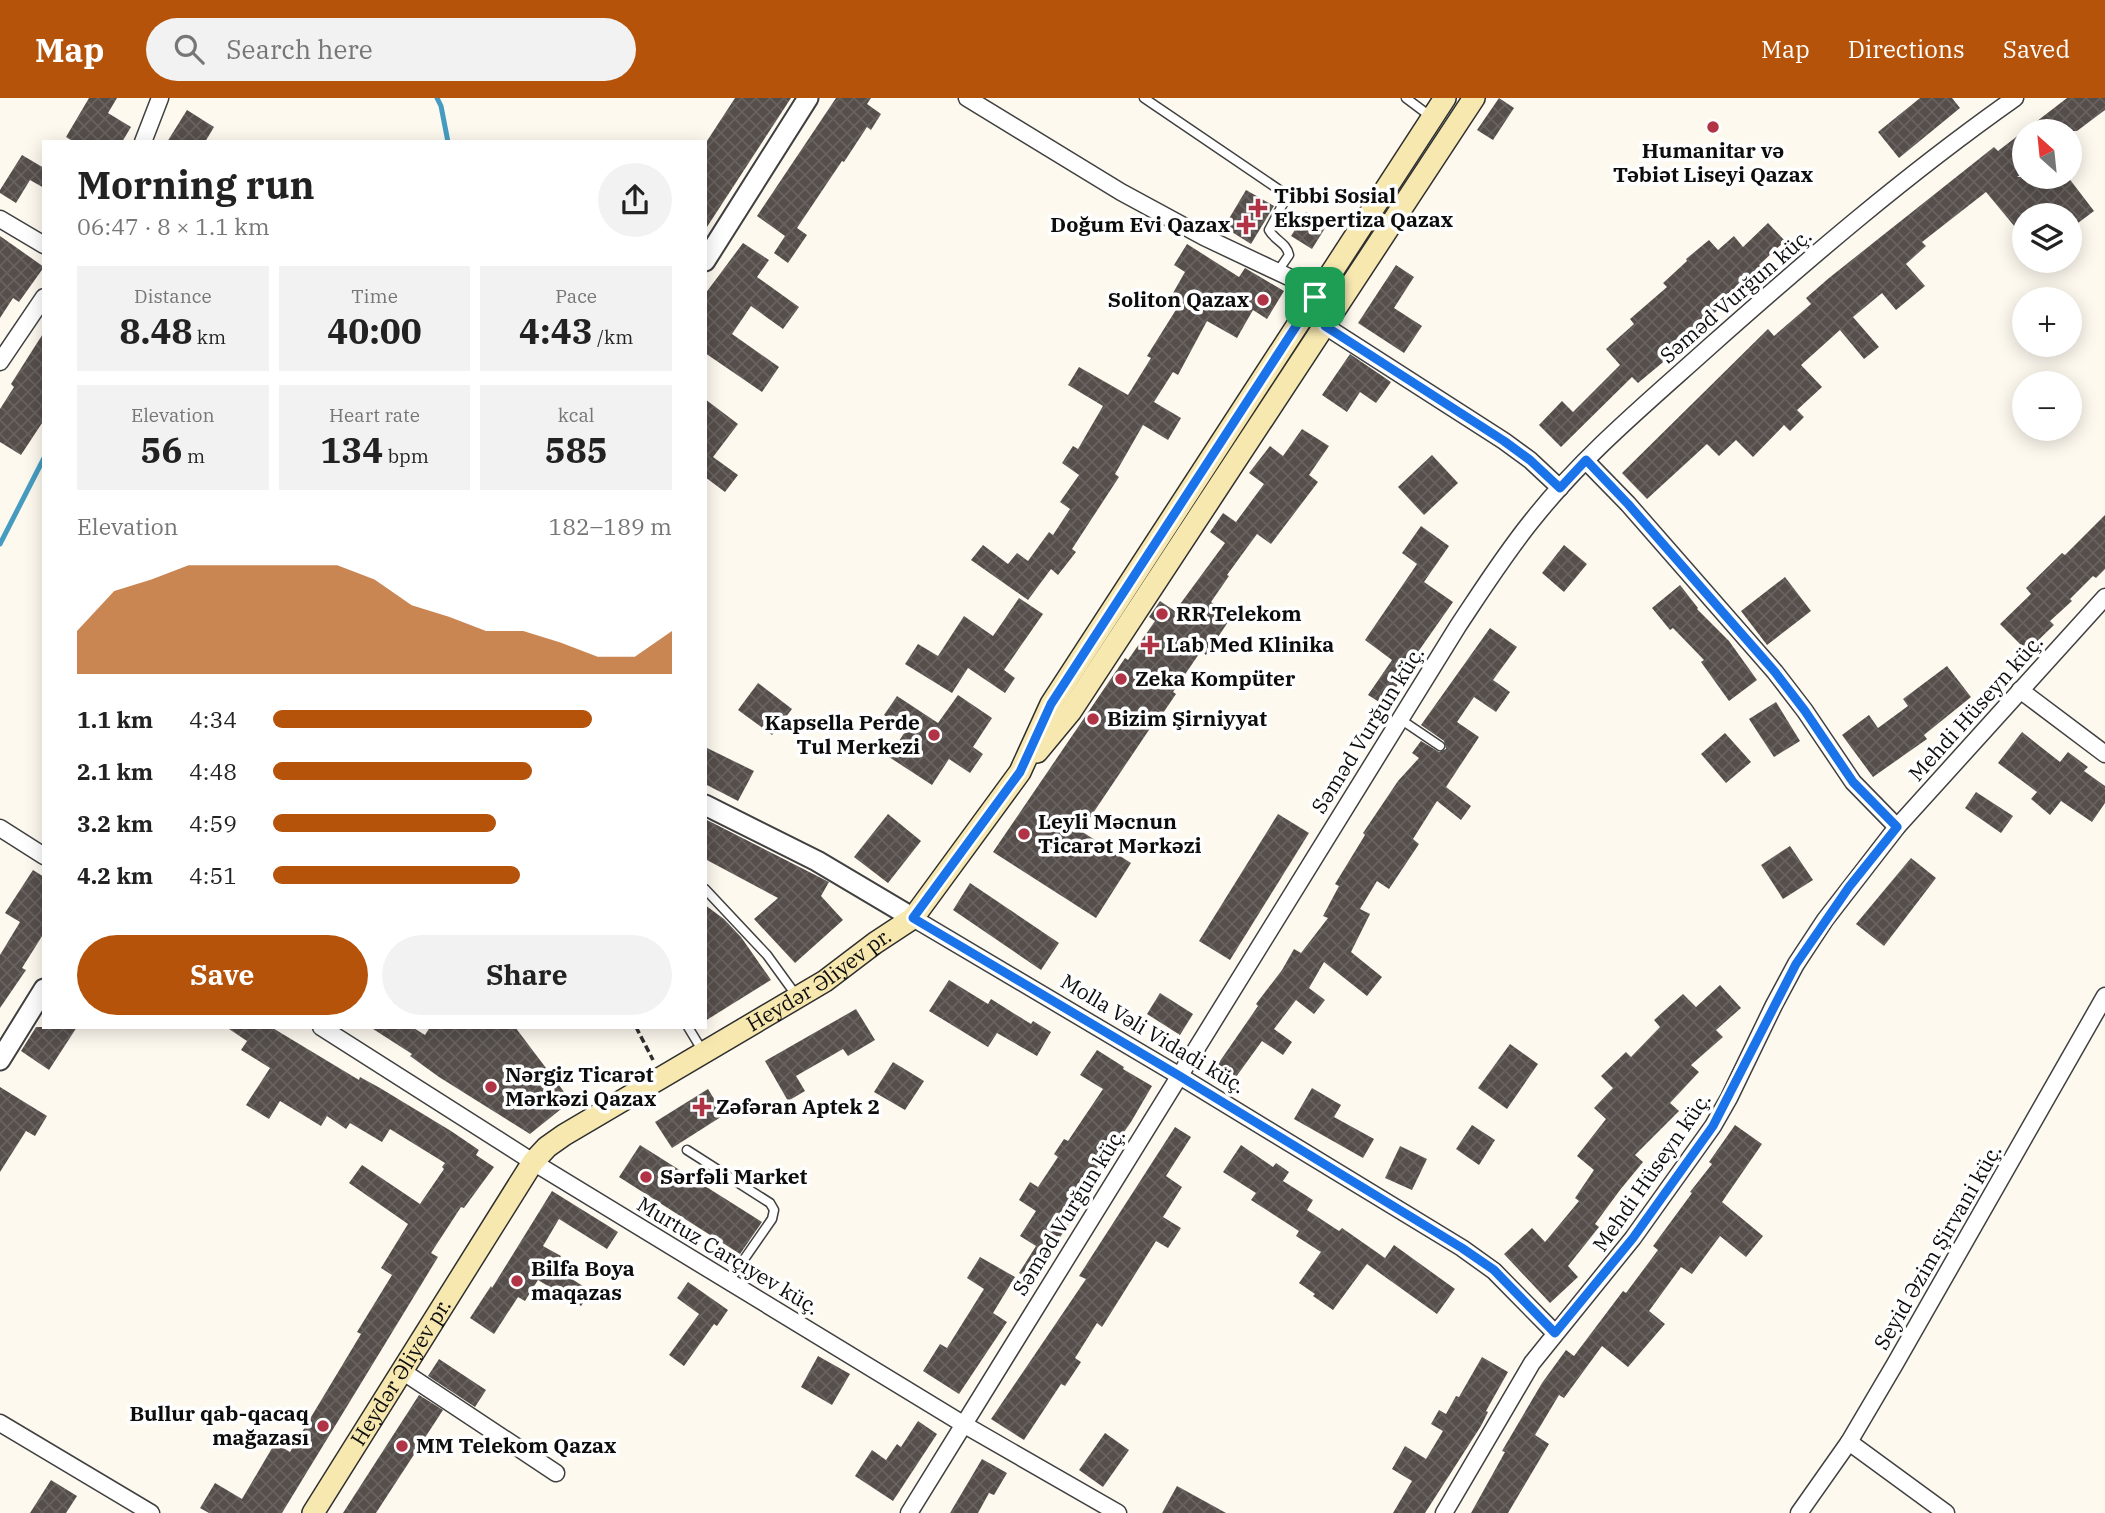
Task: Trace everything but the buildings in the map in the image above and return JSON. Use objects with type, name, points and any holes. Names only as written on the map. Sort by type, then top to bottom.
[{"type":"main road","name":"Heydər Əliyev pr.","points":[[313,1513],[533,1162],[547,1147],[798,998],[913,918],[1020,772],[1051,704],[1445,98]]},
{"type":"main road","points":[[1020,772],[1071,711],[1474,98]]},
{"type":"main road","points":[[1315,297],[1330,317]]},
{"type":"street","points":[[144,140],[160,98]]},
{"type":"street","points":[[707,258],[808,98]]},
{"type":"street","points":[[967,98],[1121,192],[1204,237],[1295,280],[1315,297]]},
{"type":"street","name":"Səməd Vurğun küç.","points":[[909,1513],[1458,626],[1534,517],[1586,460],[1795,271],[1929,161],[2015,98]]},
{"type":"street","points":[[0,219],[42,244]]},
{"type":"street","points":[[0,362],[42,301]]},
{"type":"street","points":[[1330,317],[1530,460],[1560,488]]},
{"type":"street","points":[[1586,460],[1775,672],[1853,782],[1897,827]]},
{"type":"street","name":"Mehdi Hüseyn küç.","points":[[1444,1513],[1532,1363],[1633,1238],[1713,1126],[1796,964],[1849,887],[1897,827],[2105,597]]},
{"type":"street","points":[[2020,690],[2105,754]]},
{"type":"street","name":"Molla Vəli Vidadi küç.","points":[[707,806],[828,867],[1462,1248],[1494,1270],[1555,1333]]},
{"type":"street","points":[[0,828],[42,855]]},
{"type":"street","points":[[0,1060],[42,992]]},
{"type":"street","name":"Seyid Əzim Şirvani küç.","points":[[1799,1513],[1849,1442],[2105,996]]},
{"type":"street","name":"Murtuz Carçıyev küç.","points":[[324,1029],[533,1162],[963,1424],[1118,1513]]},
{"type":"street","points":[[402,1371],[556,1473]]},
{"type":"street","points":[[0,1423],[151,1513]]},
{"type":"street","points":[[1849,1442],[1947,1513]]},
{"type":"lane","points":[[1144,98],[1284,193],[1285,200],[1269,230],[1273,237],[1283,243],[1289,255],[1278,271]]},
{"type":"lane","points":[[1406,98],[1432,118]]},
{"type":"lane","points":[[1400,719],[1440,746]]},
{"type":"lane","points":[[707,891],[767,955],[798,998]]},
{"type":"lane","points":[[689,1029],[704,1053]]},
{"type":"lane","points":[[687,1150],[770,1203],[774,1210],[772,1219],[729,1281]]},
{"type":"path","points":[[637,1029],[662,1077]]},
{"type":"waterway","points":[[437,98],[448,140]]},
{"type":"waterway","points":[[0,544],[42,462]]},
{"type":"place","name":"Humanitar və Təbiət Liseyi Qazax","points":[[1713,127]]},
{"type":"place","name":"Tibbi Sosial Ekspertiza Qazax","points":[[1258,208]]},
{"type":"place","name":"Doğum Evi Qazax","points":[[1246,225]]},
{"type":"place","name":"Soliton Qazax","points":[[1263,300]]},
{"type":"place","name":"RR Telekom","points":[[1162,614]]},
{"type":"place","name":"Lab Med Klinika","points":[[1150,645]]},
{"type":"place","name":"Zeka Kompüter","points":[[1121,679]]},
{"type":"place","name":"Bizim Şirniyyat","points":[[1093,719]]},
{"type":"place","name":"Kapsella Perde Tul Merkezi","points":[[934,735]]},
{"type":"place","name":"Leyli Məcnun Ticarət Mərkəzi","points":[[1024,834]]},
{"type":"place","name":"Nərgiz Ticarət Mərkəzi Qazax","points":[[491,1087]]},
{"type":"place","name":"Zəfəran Aptek 2","points":[[702,1107]]},
{"type":"place","name":"Sərfəli Market","points":[[646,1177]]},
{"type":"place","name":"Bilfa Boya maqazas","points":[[517,1281]]},
{"type":"place","name":"Bullur qab-qacaq mağazası","points":[[323,1426]]},
{"type":"place","name":"MM Telekom Qazax","points":[[402,1446]]},
{"type":"route","points":[[1315,297],[1336,309],[1325,326],[1504,441],[1530,460],[1560,488],[1586,460],[1775,672],[1853,782],[1897,827],[1849,887],[1796,964],[1713,1126],[1609,1270],[1555,1333],[1494,1270],[1462,1248],[913,918],[1020,772],[1051,704],[1315,297]]}]
